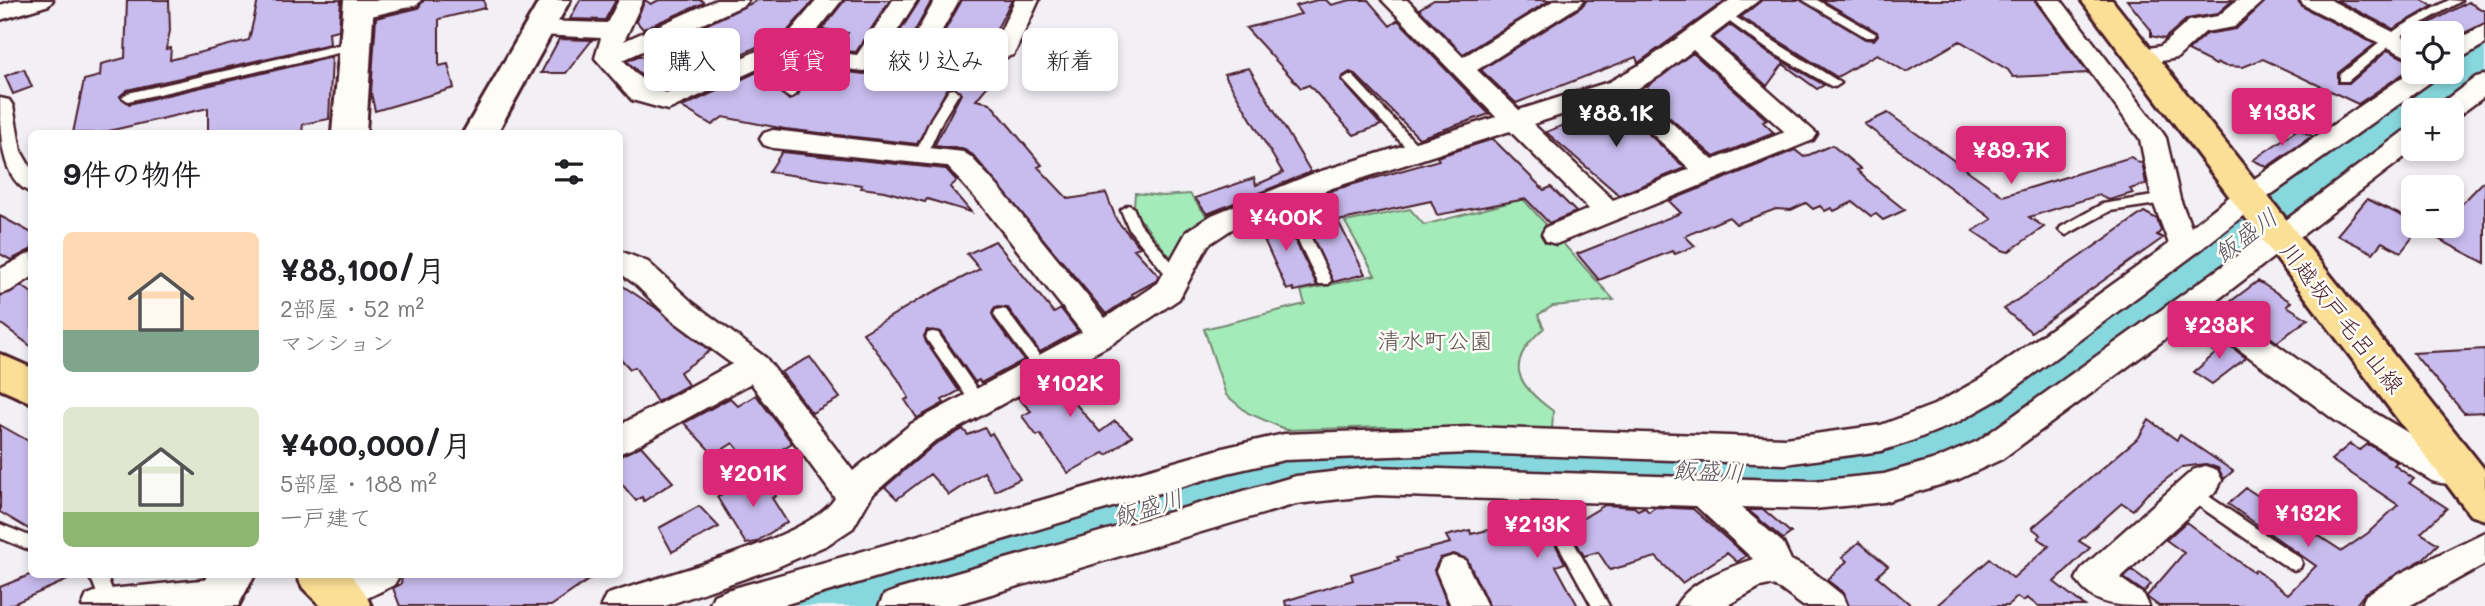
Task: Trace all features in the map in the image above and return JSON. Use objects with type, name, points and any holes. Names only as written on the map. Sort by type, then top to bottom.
[{"type":"main road","name":"川越坂戸毛呂山線","points":[[2096,0],[2485,502]]},
{"type":"main road","points":[[0,370],[28,385]]},
{"type":"street","points":[[0,13],[41,0]]},
{"type":"street","points":[[349,130],[359,6],[409,0]]},
{"type":"street","points":[[482,130],[555,0]]},
{"type":"street","points":[[607,58],[615,31],[631,0]]},
{"type":"street","points":[[607,58],[736,0]]},
{"type":"street","points":[[808,28],[830,0]]},
{"type":"street","points":[[850,62],[864,63],[905,0]]},
{"type":"street","points":[[947,0],[925,39],[1004,50],[1027,0]]},
{"type":"street","points":[[1461,69],[1572,0]]},
{"type":"street","points":[[2049,0],[2153,138],[2166,199],[2185,247]]},
{"type":"street","points":[[2140,57],[2168,53],[2199,26],[2225,22],[2252,0]]},
{"type":"street","points":[[2312,0],[2401,46]]},
{"type":"street","points":[[1402,2],[1461,69],[1518,121],[1609,212]]},
{"type":"street","points":[[619,606],[764,557],[814,535],[841,518],[860,485],[922,433],[1102,335],[1168,291],[1197,238],[1222,222],[1284,196],[1618,88],[1643,77],[1736,6]]},
{"type":"street","points":[[539,28],[615,31]]},
{"type":"street","points":[[2464,46],[2485,33]]},
{"type":"street","points":[[1556,234],[1804,134],[1695,38]]},
{"type":"street","points":[[607,58],[641,94],[668,102],[754,61]]},
{"type":"street","points":[[2464,99],[2485,83]]},
{"type":"street","points":[[897,606],[1296,490],[1376,481],[1626,468],[1881,438],[1909,429],[1945,414],[1993,387],[2185,247],[2248,197],[2410,84]]},
{"type":"street","points":[[1618,88],[1709,172]]},
{"type":"street","points":[[0,106],[4,122],[2,156],[15,176],[28,182]]},
{"type":"street","points":[[773,139],[953,158],[961,163],[1102,335]]},
{"type":"street","points":[[727,606],[1227,460],[1284,447],[1470,440],[1626,468],[1705,493],[1814,495],[1884,488],[1947,469],[1990,450],[2280,239],[2401,146]]},
{"type":"street","points":[[623,262],[633,265],[680,310],[744,354],[852,496]]},
{"type":"street","points":[[0,283],[28,265]]},
{"type":"street","points":[[2193,300],[2347,412],[2444,471],[2459,470]]},
{"type":"street","points":[[623,438],[755,366]]},
{"type":"street","points":[[2131,606],[2094,579],[2199,486]]},
{"type":"street","points":[[1705,493],[1713,504],[1771,554],[1777,570]]},
{"type":"street","points":[[2379,606],[2413,584],[2485,547]]},
{"type":"street","points":[[1453,570],[1469,606]]},
{"type":"street","points":[[1694,606],[1753,574],[1777,570],[1800,582],[1829,606]]},
{"type":"street","points":[[336,591],[371,578]]},
{"type":"street","points":[[102,595],[222,591]]},
{"type":"lane","points":[[1809,0],[1870,34]]},
{"type":"lane","points":[[2344,78],[2401,31],[2455,1]]},
{"type":"lane","points":[[1736,6],[1774,48],[1835,83]]},
{"type":"lane","points":[[128,97],[356,45]]},
{"type":"lane","points":[[1349,79],[1418,153]]},
{"type":"lane","points":[[921,154],[937,118],[953,93]]},
{"type":"lane","points":[[1284,196],[1324,279]]},
{"type":"lane","points":[[2066,230],[2107,207],[2166,199]]},
{"type":"lane","points":[[1128,210],[1134,226],[1177,277]]},
{"type":"lane","points":[[1001,314],[1041,368]]},
{"type":"lane","points":[[933,337],[978,402]]},
{"type":"lane","points":[[2199,486],[2294,563]]},
{"type":"lane","points":[[0,531],[28,542]]},
{"type":"lane","points":[[1562,537],[1601,606]]},
{"type":"green space","points":[[1135,193],[1163,196],[1190,194],[1211,222],[1175,263],[1136,214]]},
{"type":"green space","name":"清水町公園","points":[[1523,199],[1614,300],[1553,306],[1538,315],[1544,328],[1523,352],[1519,372],[1530,392],[1553,411],[1552,432],[1383,427],[1287,430],[1248,413],[1226,395],[1204,329],[1305,304],[1301,291],[1375,275],[1345,222],[1410,209],[1424,225]]},
{"type":"building","points":[[127,0],[169,0],[170,31],[166,49],[171,48],[170,60],[249,40],[258,0],[341,0],[339,30],[329,32],[330,44],[127,90],[120,96],[129,104],[332,57],[329,119],[303,124],[302,130],[208,130],[208,108],[113,130],[74,130],[84,80],[100,76],[101,64],[125,58]]},
{"type":"building","points":[[424,0],[484,0],[485,8],[439,19],[439,66],[448,64],[454,88],[375,111],[371,93],[376,18],[418,8]]},
{"type":"building","points":[[580,0],[616,0],[605,20],[570,19]]},
{"type":"building","points":[[645,0],[651,4],[659,0],[701,0],[704,3],[643,29],[636,21]]},
{"type":"building","points":[[758,0],[814,0],[790,28],[754,28],[754,48],[740,55],[740,28],[699,28]]},
{"type":"building","points":[[845,0],[890,0],[872,28],[864,28],[864,40],[856,52],[850,52],[850,28],[823,28]]},
{"type":"building","points":[[920,0],[932,0],[917,28],[902,28]]},
{"type":"building","points":[[962,0],[1012,0],[997,28],[946,28]]},
{"type":"building","points":[[1326,0],[1331,5],[1351,0],[1368,0],[1390,26],[1398,20],[1489,114],[1419,138],[1350,72],[1341,80],[1381,125],[1354,135],[1309,85],[1301,88],[1246,28],[1301,14],[1295,6]]},
{"type":"building","points":[[1434,0],[1550,0],[1463,54],[1419,9]]},
{"type":"building","points":[[1587,0],[1726,0],[1638,63],[1636,57],[1516,103],[1481,70],[1581,7]]},
{"type":"building","points":[[1762,0],[1801,0],[1865,39],[1874,40],[1877,32],[1822,0],[2034,0],[2088,73],[2013,77],[2008,70],[1960,41],[1906,72],[1877,54],[1837,77],[1741,17]]},
{"type":"building","points":[[2127,0],[2233,0],[2217,14],[2187,19],[2164,39],[2151,36],[2151,30]]},
{"type":"building","points":[[2267,0],[2297,0],[2303,7],[2375,44],[2338,73],[2338,83],[2350,83],[2388,50],[2401,57],[2401,75],[2358,104],[2263,59],[2243,67],[2225,66],[2218,63],[2216,65],[2188,51],[2206,34],[2236,29]]},
{"type":"building","points":[[2336,0],[2422,0],[2433,6],[2407,21],[2401,21],[2401,24],[2393,29]]},
{"type":"building","points":[[2468,2],[2485,11],[2485,23],[2464,33],[2464,21],[2433,21]]},
{"type":"building","points":[[1730,25],[1768,53],[1824,85],[1817,89],[1783,64],[1767,86],[1713,38]]},
{"type":"building","points":[[559,39],[592,40],[566,73],[541,73]]},
{"type":"building","points":[[1693,53],[1767,120],[1763,122],[1774,133],[1714,157],[1643,94],[1649,91],[1647,86]]},
{"type":"building","points":[[644,56],[643,77],[627,61]]},
{"type":"building","points":[[1249,68],[1311,172],[1207,214],[1195,198],[1254,178],[1256,185],[1283,173],[1224,74]]},
{"type":"building","points":[[24,69],[32,87],[13,94],[5,76]]},
{"type":"building","points":[[850,72],[864,74],[864,91],[946,91],[917,144],[785,129],[723,117],[712,125],[682,107],[716,91],[740,91],[740,80],[754,73],[754,91],[783,91],[789,100],[800,91],[850,91]]},
{"type":"building","points":[[958,91],[983,91],[976,100],[990,103],[1042,165],[1038,167],[1068,199],[1106,193],[1117,221],[1140,247],[1134,249],[1159,276],[1156,281],[1132,294],[1133,296],[1106,314],[973,155],[963,149],[934,146],[961,94]]},
{"type":"building","points":[[1617,104],[1685,168],[1619,195],[1546,132]]},
{"type":"building","points":[[1888,113],[2003,196],[2131,157],[2139,163],[2142,162],[2146,184],[2130,189],[2133,193],[2109,200],[2099,195],[2029,217],[2044,227],[2008,252],[1973,231],[1992,219],[1864,124]]},
{"type":"building","points":[[2298,129],[2312,136],[2267,167],[2253,160]]},
{"type":"building","points":[[1493,139],[1544,190],[1551,187],[1576,212],[1549,223],[1526,199],[1437,215],[1431,201],[1338,221],[1365,274],[1333,282],[1298,205],[1333,190],[1439,160],[1437,157]]},
{"type":"building","points":[[1832,145],[1861,169],[1857,170],[1866,179],[1905,210],[1883,220],[1876,214],[1871,216],[1853,202],[1834,211],[1831,208],[1825,211],[1820,206],[1813,209],[1806,203],[1791,210],[1776,209],[1736,224],[1729,217],[1685,236],[1695,246],[1675,254],[1672,251],[1599,280],[1577,254],[1681,213],[1669,201],[1795,150],[1804,157]]},
{"type":"building","points":[[782,152],[946,169],[957,181],[950,187],[971,212],[927,199],[925,202],[861,188],[862,185],[769,172]]},
{"type":"building","points":[[2485,180],[2485,263],[2436,238],[2464,238],[2464,202]]},
{"type":"building","points":[[2367,199],[2401,215],[2401,238],[2412,238],[2401,252],[2382,242],[2373,253],[2337,235]]},
{"type":"building","points":[[1281,212],[1317,286],[1287,290],[1256,222]]},
{"type":"building","points":[[2144,212],[2157,219],[2161,231],[2157,235],[2163,238],[2031,332],[2004,309]]},
{"type":"building","points":[[0,216],[28,231],[28,251],[11,260],[0,254]]},
{"type":"building","points":[[995,241],[1054,313],[1061,309],[1078,331],[1040,352],[1008,308],[995,307],[992,313],[994,319],[1024,360],[981,383],[979,380],[975,382],[940,332],[927,330],[924,336],[926,342],[959,391],[917,418],[905,400],[909,398],[898,379],[863,333],[922,298],[980,269],[967,254]]},
{"type":"building","points":[[2258,281],[2291,302],[2287,306],[2308,319],[2277,342],[2226,305]]},
{"type":"building","points":[[22,286],[28,290],[28,344],[0,323],[0,296]]},
{"type":"building","points":[[623,286],[656,308],[710,351],[680,372],[688,385],[657,402],[635,367],[630,369],[623,361]]},
{"type":"building","points":[[2218,337],[2246,358],[2212,384],[2194,372],[2216,353],[2206,347]]},
{"type":"building","points":[[2485,349],[2485,412],[2464,413],[2413,353]]},
{"type":"building","points":[[810,357],[840,398],[812,413],[781,372]]},
{"type":"building","points":[[1084,362],[1098,376],[1099,386],[1073,401],[1100,432],[1115,421],[1132,436],[1107,455],[1104,453],[1068,473],[1040,434],[1037,436],[1022,416],[1031,411],[1018,398]]},
{"type":"building","points":[[756,395],[792,443],[753,467],[733,443],[714,455],[684,423],[730,398],[738,406]]},
{"type":"building","points":[[2149,420],[2177,440],[2180,435],[2233,471],[2224,479],[2218,468],[2206,464],[2182,467],[2146,495],[2133,510],[2122,503],[2079,541],[2090,548],[2054,582],[2085,606],[2038,606],[2027,598],[2023,601],[2017,597],[2008,606],[1936,606],[1990,559],[2013,578],[2049,546],[2038,538],[2041,535],[2032,528],[2139,437]]},
{"type":"building","points":[[0,425],[28,441],[28,529],[0,512]]},
{"type":"building","points":[[985,428],[989,435],[992,433],[1020,479],[995,491],[984,472],[949,495],[930,474],[897,499],[885,487],[935,444],[963,429],[968,435]]},
{"type":"building","points":[[2350,444],[2360,450],[2368,444],[2397,462],[2394,465],[2414,479],[2409,483],[2447,508],[2421,533],[2438,544],[2423,559],[2365,593],[2355,606],[2159,606],[2148,598],[2184,553],[2166,540],[2186,522],[2253,572],[2256,570],[2288,594],[2316,566],[2228,504],[2246,488],[2342,551],[2368,533],[2398,505],[2331,460]]},
{"type":"building","points":[[641,446],[673,482],[644,501],[642,497],[636,501],[623,486],[623,455]]},
{"type":"building","points":[[762,473],[776,496],[772,498],[787,522],[756,542],[746,544],[717,497]]},
{"type":"building","points":[[1605,505],[1634,507],[1638,510],[1644,507],[1649,512],[1655,507],[1693,509],[1746,556],[1737,562],[1727,553],[1682,583],[1656,557],[1610,570],[1598,552],[1584,556],[1570,531],[1561,528],[1554,531],[1552,538],[1565,563],[1556,566],[1578,606],[1489,606],[1467,559],[1454,554],[1440,558],[1434,570],[1448,606],[1286,606],[1285,601],[1353,580],[1351,574],[1399,560],[1397,557],[1450,543],[1446,536],[1470,530],[1471,534],[1534,518],[1542,532],[1583,518]]},
{"type":"building","points":[[699,506],[719,527],[672,552],[659,528]]},
{"type":"building","points":[[1748,510],[1764,510],[1791,533],[1783,539]]},
{"type":"building","points":[[1859,542],[1888,566],[1877,576],[1912,606],[1849,606],[1844,593],[1827,580],[1847,561],[1842,557]]},
{"type":"building","points":[[2132,570],[2151,584],[2144,592],[2124,578]]},
{"type":"building","points":[[28,576],[28,578],[72,578],[8,606],[0,606],[0,587]]},
{"type":"building","points":[[402,578],[591,578],[551,606],[400,606],[393,588],[401,584]]},
{"type":"waterway","name":"飯盛川","points":[[823,606],[1060,538],[1267,473],[1323,461],[1391,455],[1705,475],[1768,475],[1879,466],[1922,455],[1975,433],[2046,384],[2188,274],[2485,59]]}]
